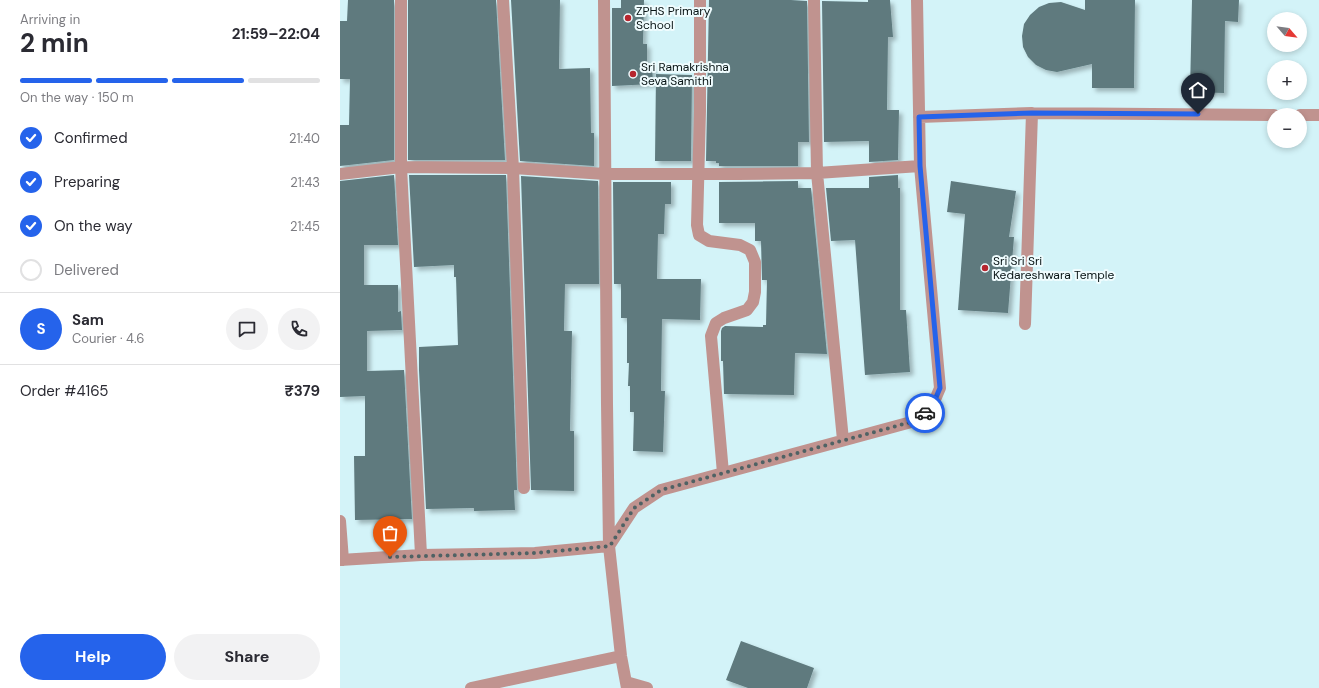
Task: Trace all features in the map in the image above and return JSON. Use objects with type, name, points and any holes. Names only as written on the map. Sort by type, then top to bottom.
[{"type":"street","points":[[401,0],[401,167],[421,555]]},
{"type":"street","points":[[503,0],[513,168],[524,488]]},
{"type":"street","points":[[604,0],[610,546],[622,656],[627,685],[647,688]]},
{"type":"street","points":[[700,0],[700,111],[697,225],[699,235],[708,241],[740,245],[750,250],[755,262],[755,292],[753,302],[747,310],[724,318],[716,324],[711,336],[723,473]]},
{"type":"street","points":[[814,0],[817,173],[843,440]]},
{"type":"street","points":[[610,546],[634,508],[661,490],[915,421],[931,409],[940,388],[920,166],[917,0]]},
{"type":"street","points":[[919,117],[1032,113],[1267,115]]},
{"type":"street","points":[[1025,324],[1032,113]]},
{"type":"street","points":[[1307,115],[1319,115]]},
{"type":"street","points":[[340,174],[401,167],[513,168],[605,174],[698,174],[817,173],[920,166]]},
{"type":"street","points":[[340,521],[342,560],[421,555],[535,553],[610,546]]},
{"type":"street","points":[[471,688],[622,656]]},
{"type":"building","points":[[348,0],[394,0],[394,160],[340,166],[340,125],[349,125],[350,79],[340,79],[340,21],[347,21]]},
{"type":"building","points":[[408,0],[496,0],[505,160],[408,160]]},
{"type":"building","points":[[511,0],[560,0],[559,69],[590,68],[591,133],[594,133],[594,166],[520,161]]},
{"type":"building","points":[[621,0],[644,0],[643,44],[647,44],[647,64],[652,64],[653,84],[612,86],[612,8],[621,8]]},
{"type":"building","points":[[709,0],[807,1],[809,142],[798,142],[798,166],[719,166],[719,163],[716,163],[716,161],[706,161]]},
{"type":"building","points":[[868,0],[890,0],[893,37],[888,37],[887,110],[899,110],[898,160],[869,162],[869,141],[824,142],[822,1],[868,2]]},
{"type":"building","points":[[1085,0],[1135,0],[1134,88],[1092,88],[1092,64],[1057,72],[1046,70],[1036,65],[1028,57],[1023,47],[1022,36],[1024,24],[1030,15],[1039,7],[1049,3],[1061,2],[1085,10]]},
{"type":"building","points":[[1192,0],[1239,0],[1238,22],[1225,21],[1224,93],[1190,92]]},
{"type":"building","points":[[656,74],[692,75],[691,161],[655,161]]},
{"type":"building","points":[[394,175],[398,245],[364,245],[364,285],[398,285],[398,312],[401,311],[402,330],[367,331],[367,371],[404,370],[412,519],[355,520],[354,456],[365,456],[365,396],[340,397],[340,181]]},
{"type":"building","points":[[409,175],[506,175],[517,490],[514,490],[515,510],[474,511],[474,508],[426,509],[419,347],[458,345],[456,277],[454,277],[454,265],[414,267]]},
{"type":"building","points":[[898,175],[898,188],[900,188],[900,310],[906,310],[910,372],[865,375],[855,240],[831,241],[826,188],[869,188],[869,177]]},
{"type":"building","points":[[521,176],[598,181],[599,284],[565,284],[564,331],[572,331],[570,431],[574,431],[574,491],[531,490]]},
{"type":"building","points":[[798,181],[798,188],[811,188],[827,354],[795,353],[794,395],[724,394],[723,361],[721,361],[722,328],[725,326],[763,327],[763,325],[766,325],[767,280],[762,280],[761,241],[755,241],[755,223],[719,223],[719,182]]},
{"type":"building","points":[[951,181],[1016,191],[1009,237],[1014,237],[1008,313],[958,310],[965,214],[947,212]]},
{"type":"building","points":[[613,182],[671,182],[671,204],[665,204],[664,234],[658,234],[657,279],[701,279],[700,320],[662,319],[661,391],[665,391],[663,452],[633,451],[634,412],[630,412],[630,386],[628,386],[629,363],[627,363],[627,318],[621,318],[621,284],[614,284]]},
{"type":"building","points":[[741,641],[814,668],[807,688],[748,688],[726,680]]},
{"type":"way so far","points":[[390,557],[535,553],[610,546],[634,508],[661,490],[915,421],[925,413]]},
{"type":"place","name":"ZPHS Primary School","points":[[628,18]]},
{"type":"place","name":"Sri Ramakrishna Seva Samithi","points":[[633,74]]},
{"type":"place","name":"Sri Sri Sri Kedareshwara Temple","points":[[985,268]]},
{"type":"route","points":[[925,413],[931,409],[940,388],[920,166],[919,117],[1032,113],[1198,114]]}]
